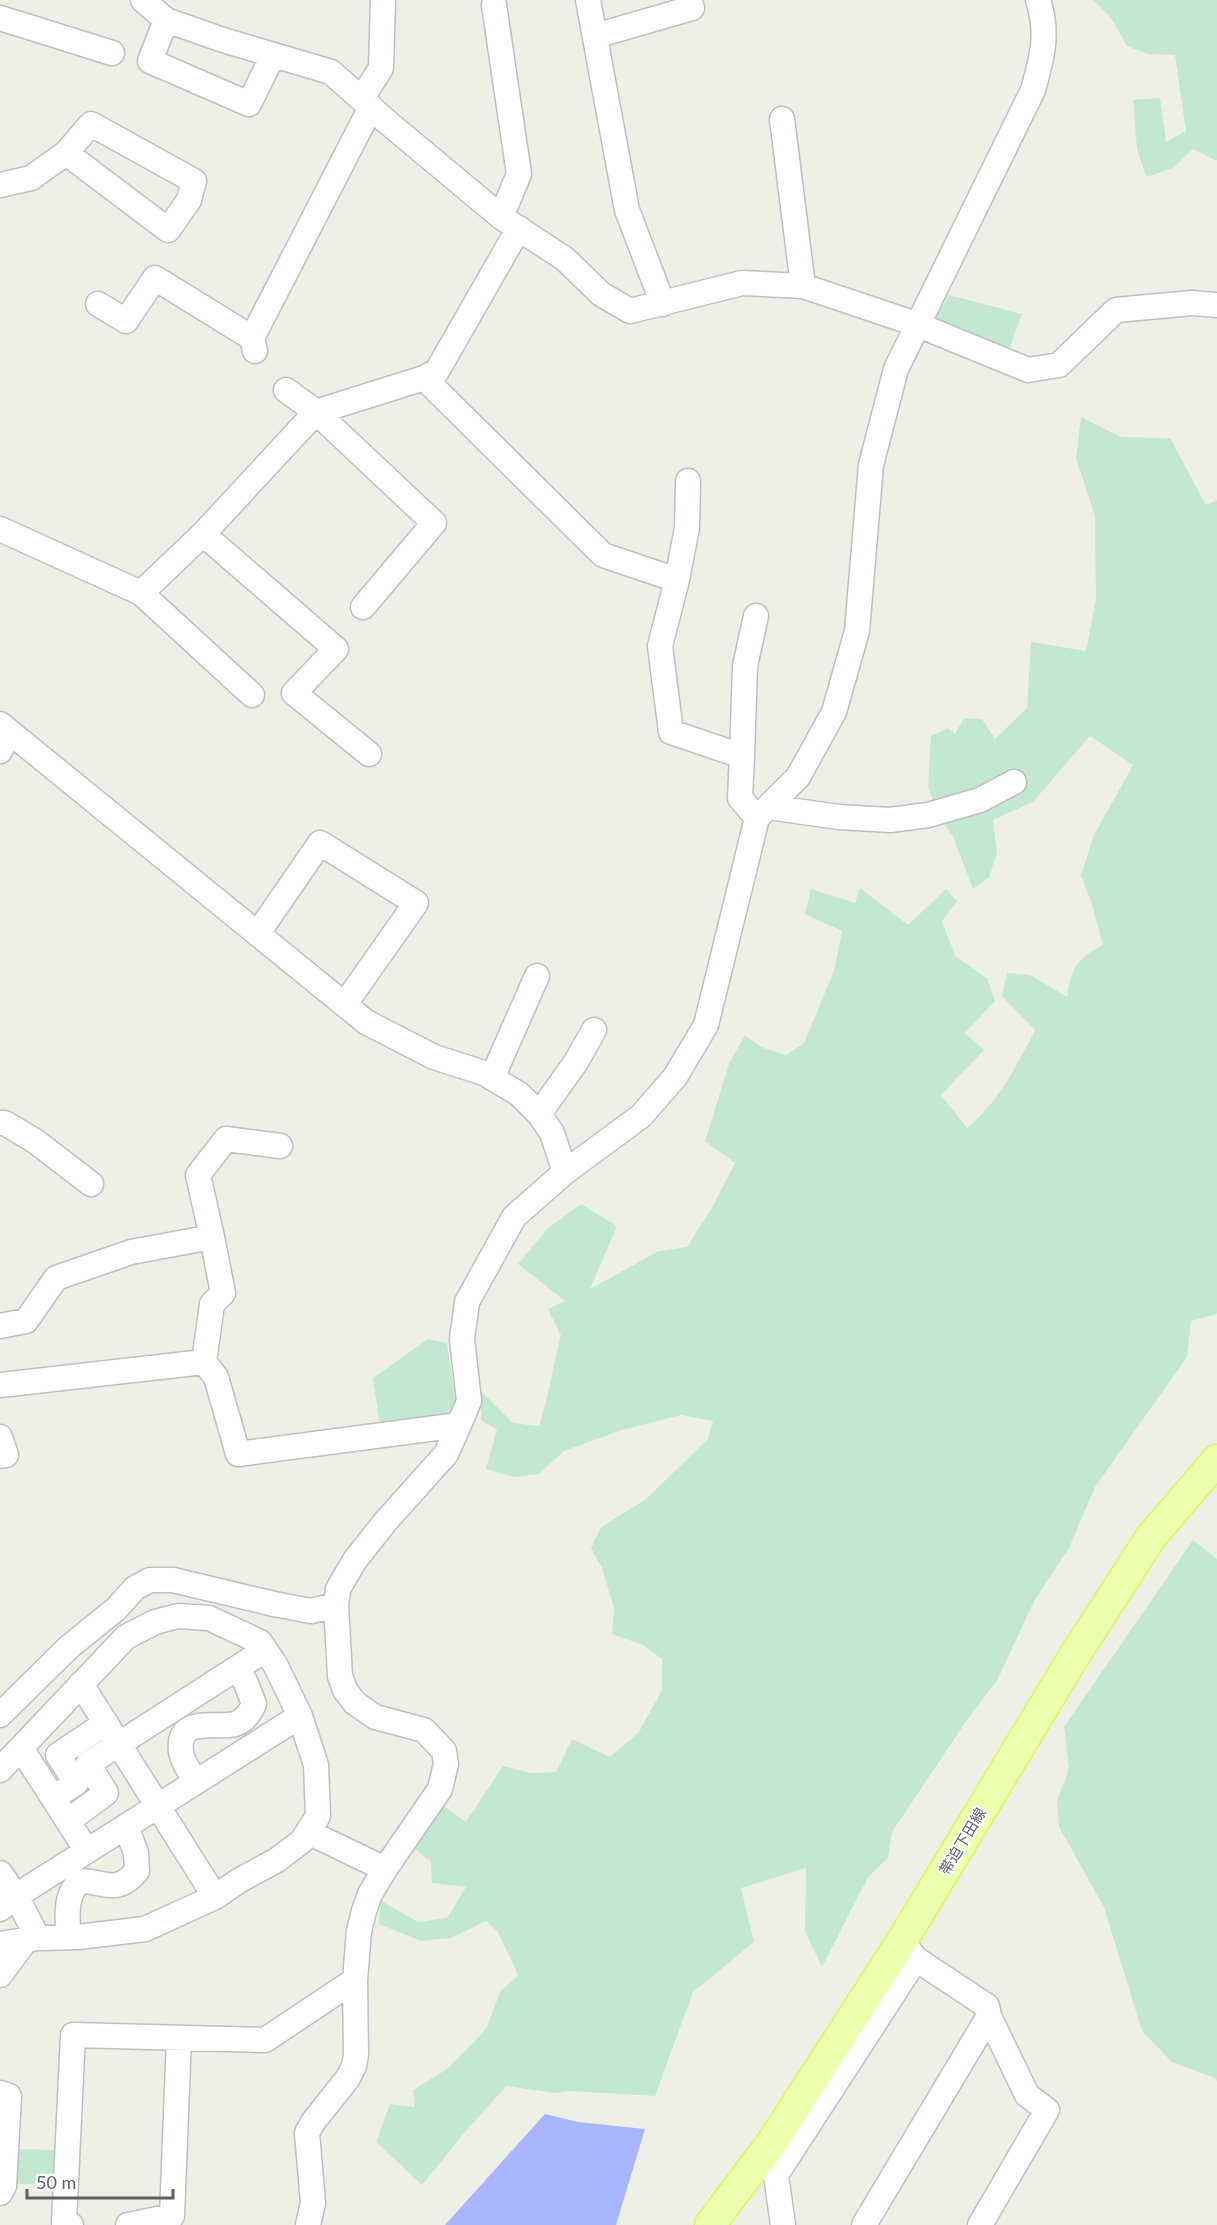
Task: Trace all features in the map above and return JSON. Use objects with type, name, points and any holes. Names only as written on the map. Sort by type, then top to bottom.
[{"type":"main road","name":"帯迫下田線","points":[[710,2225],[909,1950],[1073,1658],[1151,1537],[1217,1460]]},
{"type":"street","points":[[142,0],[166,20],[331,72],[386,121],[510,222],[566,259],[601,294],[630,311],[742,283],[803,286],[916,324],[1028,370],[1059,365],[1116,310],[1192,303],[1217,305]]},
{"type":"street","points":[[98,304],[126,321],[155,279],[253,344],[381,68],[383,0]]},
{"type":"street","points":[[588,0],[627,210],[663,304]]},
{"type":"street","points":[[595,36],[692,8],[689,0]]},
{"type":"street","points":[[308,2225],[313,2202],[308,2133],[312,2122],[348,2078],[354,2066],[356,2054],[355,1980],[359,1930],[364,1911],[370,1894],[385,1869],[440,1789],[446,1764],[444,1751],[424,1730],[375,1717],[355,1703],[345,1690],[340,1676],[336,1605],[338,1589],[355,1560],[386,1521],[446,1454],[469,1401],[462,1339],[467,1302],[514,1217],[565,1172],[641,1116],[675,1077],[706,1025],[762,812],[798,777],[834,712],[858,631],[872,465],[896,369],[916,324],[1033,90],[1044,50],[1041,9],[1038,0]]},
{"type":"street","points":[[141,593],[203,534],[316,412],[424,378],[437,371],[510,222],[519,174],[494,5]]},
{"type":"street","points":[[0,18],[112,53]]},
{"type":"street","points":[[166,20],[150,61],[249,104],[273,55]]},
{"type":"street","points":[[782,119],[803,286]]},
{"type":"street","points":[[0,185],[31,178],[66,153],[91,124],[194,181],[189,200],[168,230],[66,153]]},
{"type":"street","points":[[424,378],[603,555],[677,580]]},
{"type":"street","points":[[286,390],[316,412],[434,523],[363,607]]},
{"type":"street","points":[[688,481],[687,528],[677,580],[660,646],[671,732],[742,756]]},
{"type":"street","points":[[0,529],[141,593],[252,695]]},
{"type":"street","points":[[203,534],[336,649],[294,693],[369,754]]},
{"type":"street","points":[[756,616],[745,666],[740,798],[762,812],[890,820],[928,815],[980,800],[1014,782]]},
{"type":"street","points":[[3,736],[258,933],[366,1022],[434,1057],[484,1073],[519,1094],[539,1114],[552,1133],[565,1172]]},
{"type":"street","points":[[258,933],[320,843],[416,903],[345,1004]]},
{"type":"street","points":[[492,1078],[537,976]]},
{"type":"street","points":[[539,1114],[576,1062],[594,1030]]},
{"type":"street","points":[[0,1123],[5,1123],[35,1141],[91,1184]]},
{"type":"street","points":[[280,1146],[226,1139],[198,1175],[223,1293],[212,1304],[204,1362],[216,1377],[238,1454],[459,1425]]},
{"type":"street","points":[[0,1326],[26,1321],[56,1278],[131,1252],[212,1237]]},
{"type":"street","points":[[0,1385],[204,1362]]},
{"type":"street","points":[[0,1437],[6,1455],[0,1456]]},
{"type":"street","points":[[0,1715],[69,1647],[116,1609],[135,1588],[150,1580],[173,1580],[311,1611],[336,1605]]},
{"type":"street","points":[[0,1770],[126,1636],[155,1622],[178,1616],[209,1618],[260,1642],[276,1666],[300,1716],[316,1765],[318,1816],[302,1841],[277,1860],[215,1897],[145,1929],[0,1944]]},
{"type":"street","points":[[53,1798],[76,1783],[58,1755],[112,1733],[236,1670],[265,1650]]},
{"type":"street","points":[[195,1782],[180,1754],[182,1737],[188,1730],[199,1725],[235,1724],[249,1715],[254,1704],[245,1681],[236,1670]]},
{"type":"street","points":[[81,1684],[215,1897]]},
{"type":"street","points":[[8,1903],[300,1716]]},
{"type":"street","points":[[68,1821],[106,1794],[88,1764],[112,1733]]},
{"type":"street","points":[[21,1748],[87,1851]]},
{"type":"street","points":[[68,1937],[68,1896],[72,1888],[80,1881],[115,1886],[128,1882],[137,1871],[136,1853],[126,1826]]},
{"type":"street","points":[[308,1832],[385,1869]]},
{"type":"street","points":[[0,1873],[8,1903],[32,1939]]},
{"type":"street","points":[[0,1975],[32,1939]]},
{"type":"street","points":[[783,2225],[776,2175],[909,1950],[987,2006],[989,2016],[1027,2095],[1047,2110],[980,2225]]},
{"type":"street","points":[[71,2225],[64,2222],[74,2035],[265,2040],[355,1980]]},
{"type":"street","points":[[864,2225],[989,2016]]},
{"type":"street","points":[[128,2225],[172,2216],[179,2038]]},
{"type":"street","points":[[0,2093],[9,2096],[4,2187],[0,2193]]},
{"type":"green space","points":[[1093,0],[1217,0],[1217,160],[1193,149],[1173,168],[1146,177],[1137,149],[1133,100],[1160,98],[1166,142],[1186,131],[1175,55],[1148,54],[1127,46],[1111,18]]},
{"type":"green space","points":[[949,295],[1022,314],[1009,350],[933,321]]},
{"type":"green space","points":[[1081,417],[1121,437],[1170,438],[1206,505],[1217,500],[1217,1314],[1191,1321],[1187,1357],[1095,1487],[1069,1548],[1034,1601],[998,1679],[967,1720],[892,1832],[888,1858],[868,1877],[822,1967],[805,1932],[806,1868],[741,1888],[754,1942],[693,1992],[655,2096],[569,2091],[555,2093],[506,2086],[422,2185],[376,2142],[390,2104],[415,2107],[413,2090],[447,2069],[475,2041],[487,2027],[500,1992],[518,1975],[498,1932],[486,1921],[451,1938],[421,1941],[379,1924],[380,1900],[418,1922],[447,1918],[466,1887],[432,1883],[431,1862],[414,1848],[440,1803],[466,1822],[503,1766],[530,1773],[556,1772],[572,1739],[610,1757],[639,1732],[662,1690],[662,1659],[643,1645],[612,1634],[614,1608],[602,1568],[591,1548],[601,1527],[645,1500],[708,1439],[713,1421],[681,1415],[622,1430],[564,1451],[539,1474],[514,1477],[486,1469],[497,1430],[481,1420],[481,1391],[513,1423],[539,1426],[561,1335],[548,1309],[565,1301],[518,1264],[548,1228],[581,1204],[617,1226],[590,1289],[659,1251],[687,1247],[713,1206],[735,1163],[705,1141],[729,1064],[745,1035],[761,1047],[786,1055],[804,1043],[834,971],[842,931],[805,914],[811,889],[855,903],[860,888],[908,925],[946,889],[957,901],[942,921],[955,956],[987,978],[995,1001],[965,1033],[984,1050],[941,1095],[967,1128],[997,1095],[1014,1070],[1035,1030],[1002,996],[1007,973],[1030,975],[1067,997],[1073,971],[1077,965],[1087,955],[1103,945],[1081,875],[1094,835],[1133,765],[1090,736],[1033,802],[993,820],[997,853],[989,877],[973,889],[953,837],[928,788],[931,736],[948,728],[955,734],[964,718],[982,719],[995,739],[1027,708],[1031,642],[1086,651],[1096,600],[1095,516],[1076,458]]},
{"type":"green space","points":[[428,1339],[447,1343],[456,1407],[451,1416],[380,1426],[373,1378]]},
{"type":"green space","points":[[1193,1540],[1217,1559],[1217,2081],[1215,2078],[1172,2062],[1142,2031],[1104,1907],[1059,1827],[1057,1801],[1069,1768],[1064,1727]]},
{"type":"green space","points":[[18,2149],[58,2150],[56,2184],[17,2184]]},
{"type":"water","points":[[545,2114],[578,2122],[645,2129],[616,2225],[445,2225]]}]
